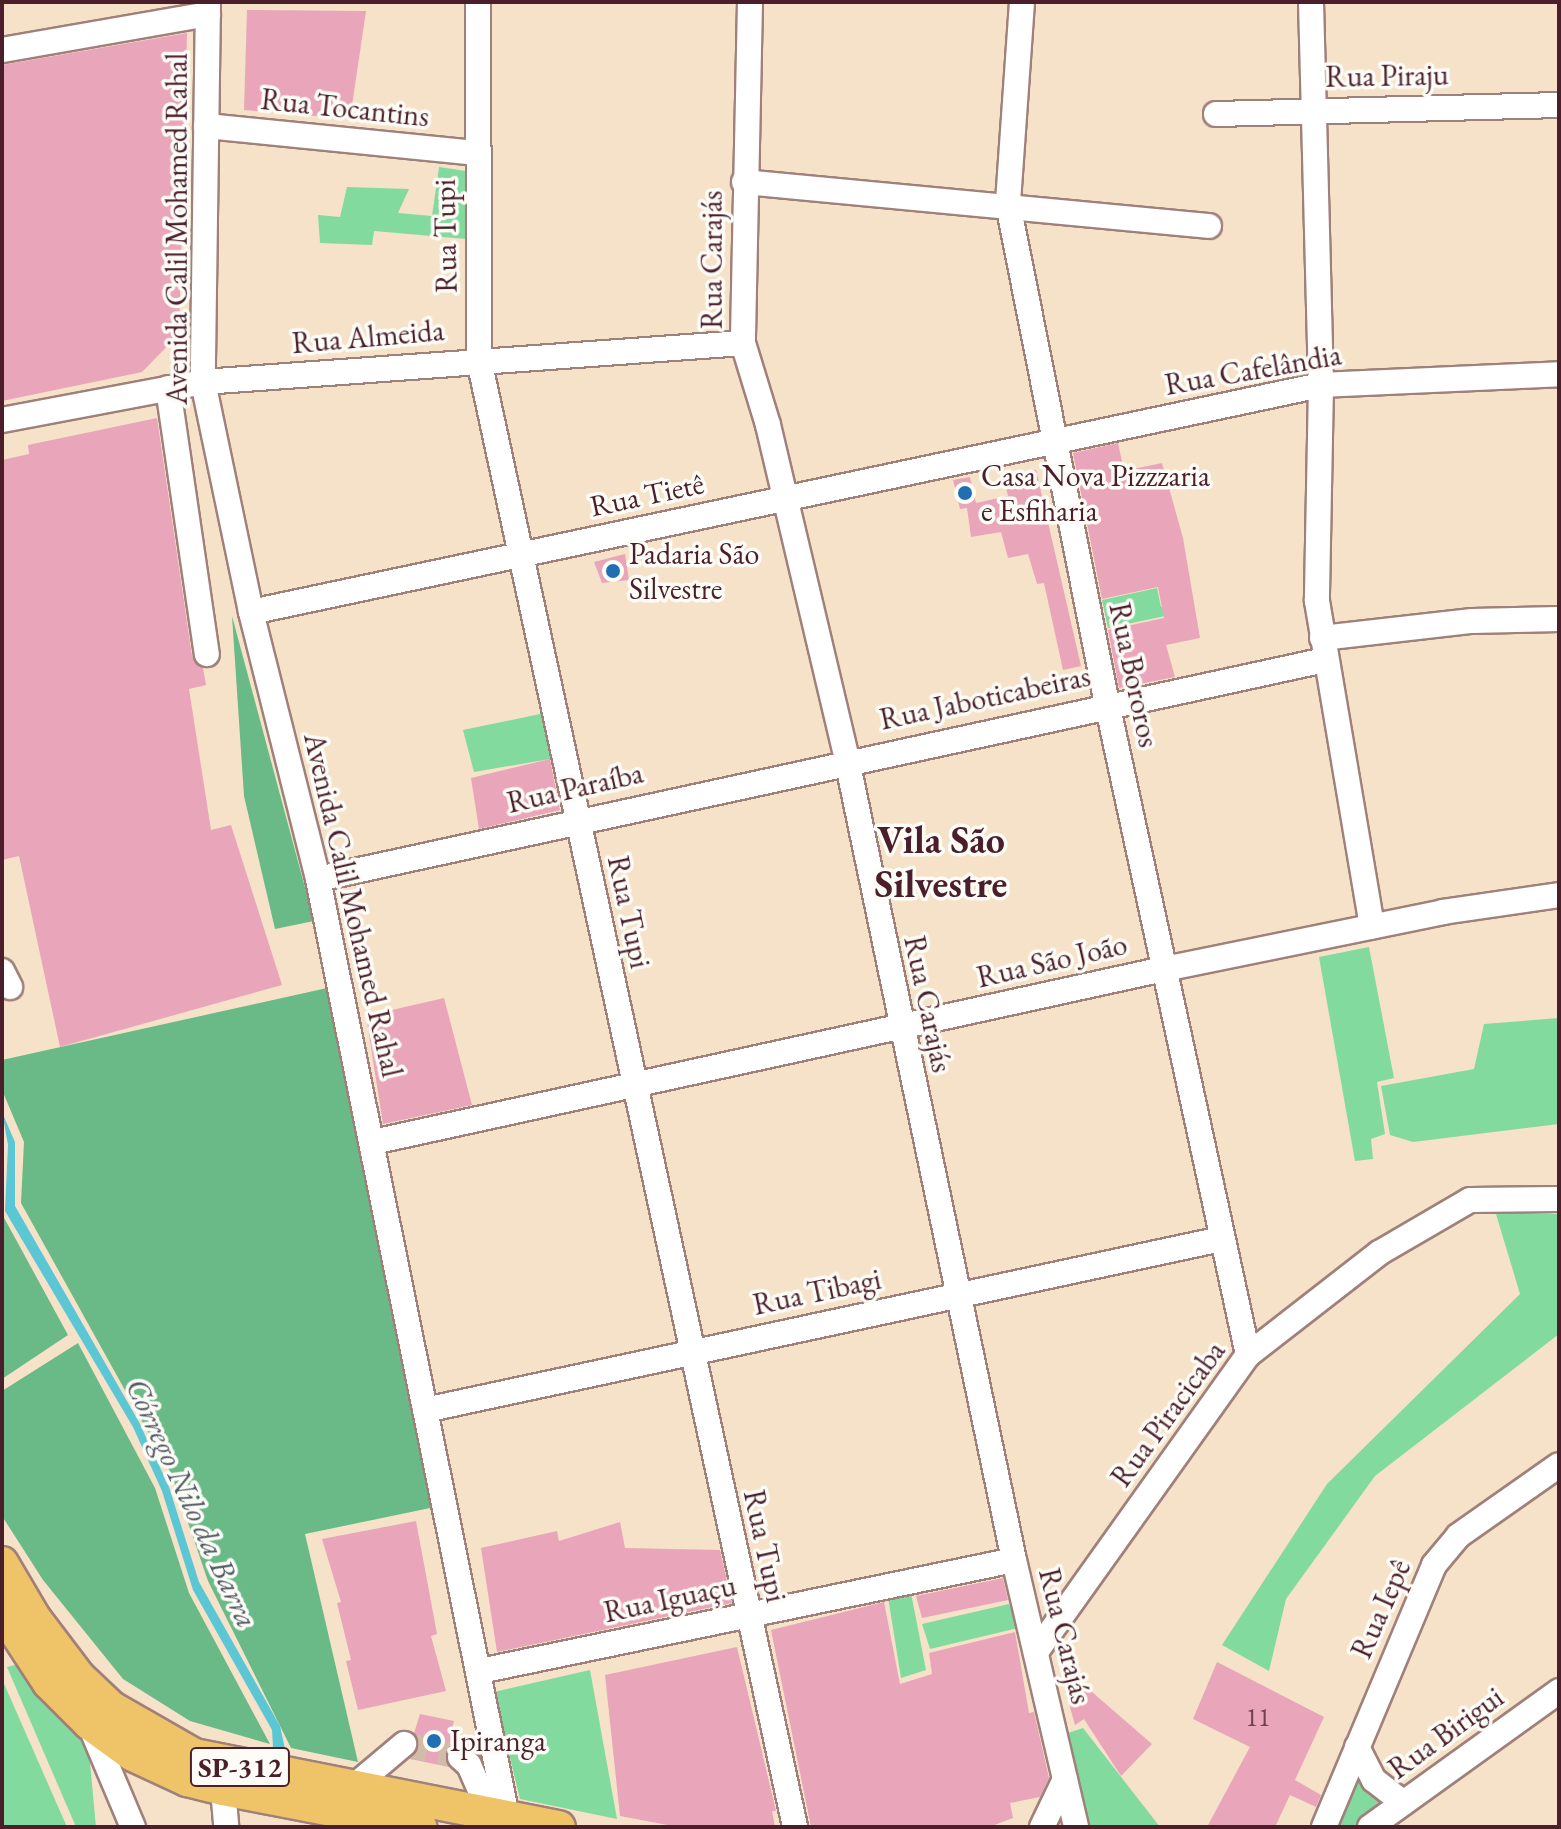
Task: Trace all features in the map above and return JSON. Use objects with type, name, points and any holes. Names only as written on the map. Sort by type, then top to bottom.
[{"type":"main road","name":"SP-312","points":[[2,1563],[35,1619],[79,1677],[146,1731],[194,1755],[559,1827]]},
{"type":"main road","name":"SP-312","points":[[2,1611],[49,1683],[89,1723],[133,1755],[187,1780],[420,1827]]},
{"type":"street","name":"Rua Tupi","points":[[478,2],[476,153],[479,360],[747,1616],[795,1827]]},
{"type":"street","name":"Rua Carajás","points":[[750,2],[743,343],[785,499],[847,760],[900,1028],[1014,1560],[1076,1827]]},
{"type":"street","name":"Rua Bororos","points":[[1022,2],[1008,204],[1108,705],[1248,1355]]},
{"type":"street","points":[[1311,2],[1317,108],[1321,385],[1317,601],[1372,926]]},
{"type":"street","points":[[2,50],[208,8]]},
{"type":"street","name":"Avenida Calil Mohamed Rahal","points":[[208,8],[203,382],[251,612],[318,879],[373,1142],[480,1671],[499,1815]]},
{"type":"street","name":"Rua Piraju","points":[[1216,114],[1317,108],[1559,105]]},
{"type":"street","name":"Rua Tocantins","points":[[206,126],[476,153]]},
{"type":"street","points":[[744,182],[1008,204],[1209,226]]},
{"type":"street","name":"Rua Almeida","points":[[2,420],[203,382],[743,343]]},
{"type":"street","name":"Rua Cafelândia","points":[[1056,441],[1321,385],[1559,374]]},
{"type":"street","points":[[168,388],[207,654]]},
{"type":"street","name":"Rua Tietê","points":[[251,612],[1056,441]]},
{"type":"street","name":"Rua Jaboticabeiras","points":[[847,760],[1108,705],[1323,649],[1472,621],[1559,619]]},
{"type":"street","name":"Rua Paraíba","points":[[318,879],[847,760]]},
{"type":"street","name":"Rua São João","points":[[373,1142],[1164,969],[1372,926],[1559,895]]},
{"type":"street","name":"Rua Piracicaba","points":[[1036,1652],[1248,1355],[1379,1253],[1470,1200],[1559,1199]]},
{"type":"street","name":"Rua Tibagi","points":[[425,1410],[1221,1239]]},
{"type":"street","name":"Rua Iepê","points":[[1324,1827],[1444,1551],[1559,1465]]},
{"type":"street","name":"Rua Iguaçu","points":[[480,1671],[1014,1560]]},
{"type":"street","name":"Rua Birigui","points":[[1370,1827],[1559,1691]]},
{"type":"street","points":[[89,1723],[133,1827]]},
{"type":"street","points":[[353,1787],[404,1744]]},
{"type":"street","points":[[1357,1747],[1374,1780],[1403,1803]]},
{"type":"street","points":[[460,1757],[469,1765],[499,1815]]},
{"type":"street","points":[[1042,1827],[1065,1779]]},
{"type":"street","points":[[223,1789],[226,1827]]},
{"type":"green space","points":[[439,167],[466,171],[466,239],[374,231],[372,245],[320,243],[318,215],[340,217],[347,187],[409,189],[398,213],[432,216]]},
{"type":"green space","points":[[1157,588],[1161,607],[1169,606],[1170,615],[1108,628],[1102,600]]},
{"type":"green space","points":[[232,616],[314,921],[275,929],[244,796]]},
{"type":"green space","points":[[545,713],[556,758],[474,772],[463,730]]},
{"type":"green space","points":[[1369,947],[1394,1078],[1377,1082],[1385,1134],[1371,1139],[1373,1159],[1355,1161],[1319,957]]},
{"type":"green space","points":[[327,988],[435,1507],[305,1534],[358,1762],[291,1748],[208,1581],[171,1473],[21,1203],[24,1142],[2,1090],[2,1060]]},
{"type":"green space","points":[[1559,1018],[1559,1124],[1413,1142],[1390,1135],[1381,1086],[1474,1069],[1484,1024]]},
{"type":"green space","points":[[2,1214],[68,1335],[2,1379]]},
{"type":"green space","points":[[1496,1214],[1559,1214],[1559,1334],[1375,1476],[1286,1599],[1269,1671],[1222,1645],[1327,1484],[1520,1294]]},
{"type":"green space","points":[[78,1343],[155,1488],[189,1593],[270,1744],[190,1721],[123,1679],[43,1580],[2,1516],[2,1391]]},
{"type":"green space","points":[[911,1593],[926,1670],[901,1678],[888,1597]]},
{"type":"green space","points":[[1009,1604],[1018,1628],[930,1649],[922,1624]]},
{"type":"green space","points":[[27,1662],[88,1741],[96,1827],[76,1827],[7,1667]]},
{"type":"green space","points":[[590,1670],[617,1819],[520,1799],[494,1692]]},
{"type":"green space","points":[[2,1679],[67,1827],[2,1827]]},
{"type":"green space","points":[[1083,1728],[1160,1827],[1080,1827],[1065,1734]]},
{"type":"green space","points":[[1357,1763],[1388,1805],[1358,1827],[1333,1827]]},
{"type":"water","points":[[2,1112],[15,1142],[15,1206],[139,1422],[169,1487],[199,1582],[280,1726],[285,1749],[273,1748],[272,1730],[193,1590],[162,1491],[133,1427],[5,1211],[8,1145]]},
{"type":"building","points":[[247,10],[366,11],[350,119],[244,110]]},
{"type":"building","points":[[187,33],[179,334],[142,372],[2,401],[2,65]]},
{"type":"building","points":[[157,418],[192,656],[203,668],[206,685],[189,689],[211,830],[231,825],[282,985],[60,1047],[19,856],[2,860],[2,460],[29,454],[28,445]]},
{"type":"building","points":[[1118,443],[1124,471],[1162,463],[1183,538],[1200,638],[1166,645],[1175,677],[1119,688],[1108,630],[1164,618],[1158,587],[1102,599],[1073,453]]},
{"type":"building","points":[[1036,470],[1081,666],[1063,670],[1044,583],[1037,584],[1028,554],[1008,558],[1001,532],[971,537],[967,508],[960,509],[953,480],[970,477],[976,503],[1008,496],[1003,475]]},
{"type":"building","name":"Padaria São Silvestre","points":[[625,554],[629,580],[602,583],[594,562]]},
{"type":"building","points":[[550,759],[560,810],[479,829],[471,778]]},
{"type":"building","points":[[444,998],[472,1105],[383,1124],[366,1016]]},
{"type":"building","points":[[416,1521],[437,1634],[431,1636],[446,1691],[358,1710],[346,1661],[351,1660],[337,1603],[341,1602],[322,1539]]},
{"type":"building","points":[[620,1522],[625,1548],[720,1550],[732,1603],[497,1652],[481,1548],[557,1531],[559,1541]]},
{"type":"building","points":[[1003,1578],[1008,1600],[922,1618],[916,1596]]},
{"type":"building","points":[[884,1602],[900,1684],[932,1674],[929,1653],[1015,1632],[1029,1713],[1034,1712],[1049,1778],[1040,1797],[1010,1803],[1013,1818],[989,1827],[811,1827],[771,1630]]},
{"type":"building","points":[[737,1647],[776,1811],[772,1811],[775,1827],[678,1827],[620,1816],[605,1675]]},
{"type":"building","points":[[1217,1662],[1324,1717],[1295,1780],[1321,1795],[1316,1807],[1290,1795],[1275,1827],[1207,1827],[1250,1747],[1193,1719]]},
{"type":"building","points":[[1077,1679],[1152,1744],[1121,1776],[1084,1719],[1075,1725],[1064,1686]]},
{"type":"building","name":"Ipiranga","points":[[420,1714],[454,1721],[450,1736],[464,1739],[448,1748],[449,1767],[410,1759],[418,1748],[414,1733]]},
{"type":"tunnel","points":[[404,1744],[460,1757]]},
{"type":"place","name":"Casa Nova Pizzzaria e Esfiharia","points":[[965,493]]},
{"type":"place","name":"Padaria São Silvestre","points":[[613,571]]},
{"type":"place","name":"Ipiranga","points":[[434,1741]]},
{"type":"district","name":"Vila São Silvestre","points":[[941,862]]},
{"type":"water label","name":"Córrego Nilo da Barra","points":[[192,1503]]}]
